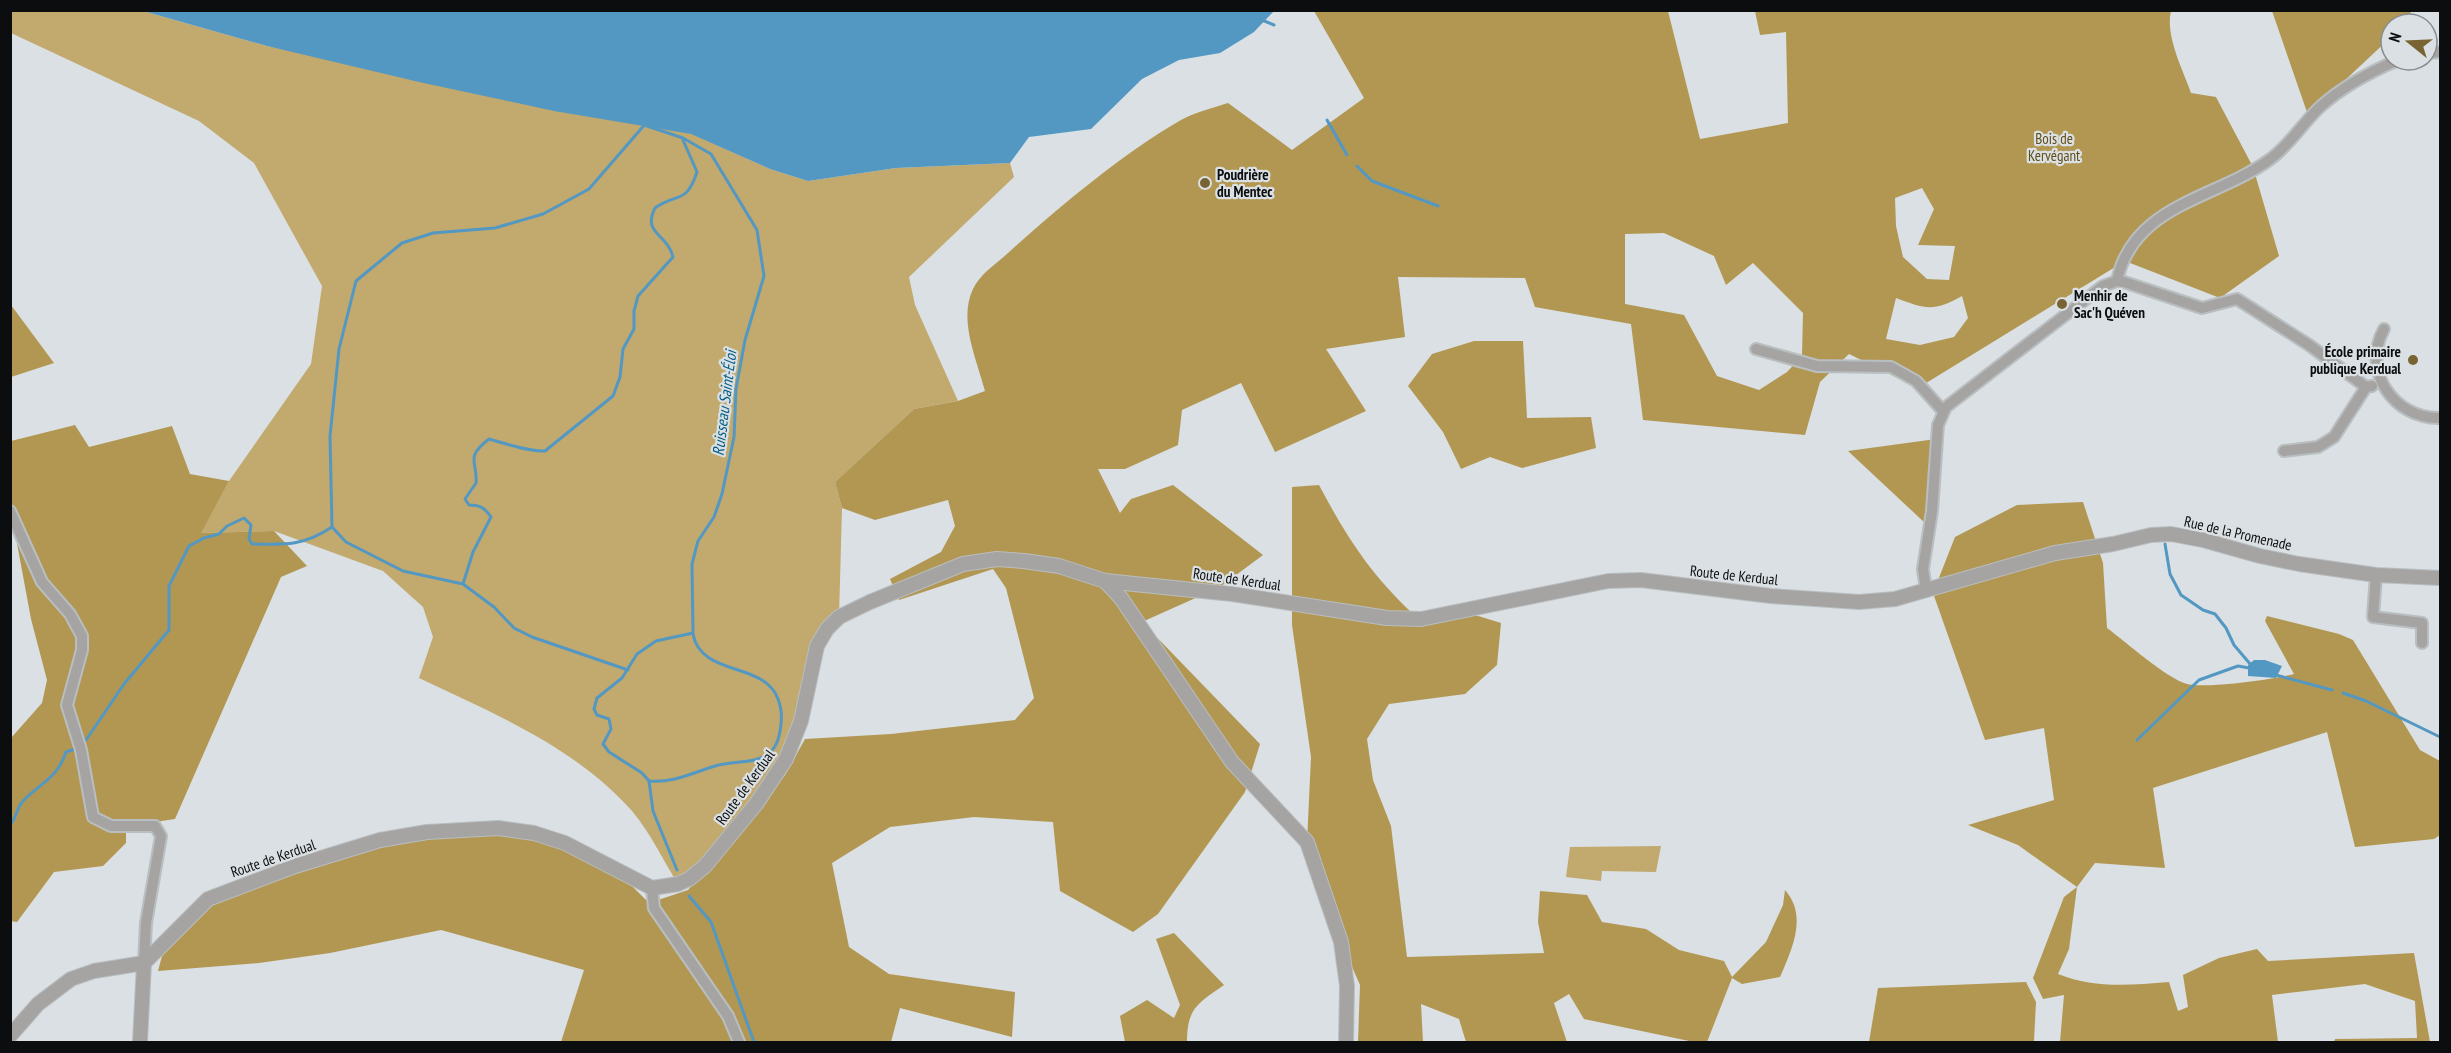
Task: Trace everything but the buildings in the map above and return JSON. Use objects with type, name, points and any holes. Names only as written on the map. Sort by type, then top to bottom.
[{"type":"street","points":[[2117,281],[2136,240],[2153,222],[2174,208],[2260,166],[2284,147],[2337,92],[2355,80],[2379,69]]},
{"type":"street","points":[[1926,590],[1923,569],[1932,511],[1938,425],[1943,411],[1951,402],[2103,286],[2117,281],[2202,308],[2236,299],[2309,345],[2366,387],[2381,386]]},
{"type":"street","points":[[2384,329],[2377,342],[2381,386],[2398,405],[2425,418],[2440,418]]},
{"type":"street","points":[[1756,350],[1817,366],[1891,367],[1907,374],[1943,411]]},
{"type":"street","points":[[2284,452],[2318,447],[2334,437],[2366,387]]},
{"type":"street","points":[[10,511],[42,582],[70,614],[82,636],[82,650],[68,705],[81,750],[93,817],[111,826],[155,826],[161,836],[146,923],[140,1042]]},
{"type":"street","name":"Rue de la Promenade","points":[[1926,590],[2055,553],[2111,545],[2151,535],[2171,534],[2203,540],[2260,556],[2376,575],[2440,578]]},
{"type":"street","name":"Route de Kerdual","points":[[144,963],[208,899],[295,866],[380,840],[427,832],[498,828],[534,833],[565,843],[652,888],[678,884],[689,879],[705,866],[756,804],[786,759],[801,721],[817,646],[827,629],[840,617],[963,564],[998,559],[1024,561],[1059,566],[1105,581],[1232,594],[1387,618],[1421,620],[1608,581],[1641,580],[1771,596],[1859,602],[1895,599],[1926,590]]},
{"type":"street","points":[[2376,575],[2373,617],[2422,623],[2422,643]]},
{"type":"street","points":[[1105,581],[1121,598],[1232,762],[1307,842],[1341,942],[1347,986],[1346,1042]]},
{"type":"street","points":[[652,888],[654,908],[728,1016],[739,1042]]},
{"type":"street","points":[[10,1036],[38,1004],[71,978],[144,963]]},
{"type":"shaded area","points":[[11,11],[143,11],[267,46],[692,134],[770,169],[808,181],[896,168],[1010,163],[1014,177],[909,277],[915,305],[958,401],[914,409],[835,482],[842,508],[839,617],[827,629],[801,721],[756,804],[678,884],[639,819],[610,788],[585,768],[533,734],[419,678],[433,637],[423,607],[383,571],[274,531],[200,533],[229,481],[311,364],[322,286],[254,163],[199,121],[11,33]]},
{"type":"shaded area","points":[[1661,846],[1656,872],[1602,871],[1601,881],[1566,877],[1570,847]]},
{"type":"green space","name":"Bois de Kervégant","points":[[1314,11],[1668,11],[1700,139],[1788,123],[1786,32],[1760,35],[1755,11],[2171,11],[2170,31],[2191,93],[2216,97],[2253,167],[2279,256],[2220,298],[2125,261],[1918,388],[1849,354],[1820,382],[1805,435],[1643,420],[1631,324],[1535,307],[1525,278],[1398,277],[1405,337],[1326,349],[1366,411],[1275,452],[1241,383],[1182,410],[1178,445],[1125,469],[1098,469],[1120,513],[1131,499],[1173,485],[1263,555],[1220,587],[1142,622],[1260,744],[1245,792],[1158,914],[1133,932],[1060,891],[1053,822],[974,817],[890,827],[832,863],[849,947],[889,974],[1015,992],[1012,1037],[900,1008],[891,1042],[561,1042],[584,970],[441,930],[330,953],[259,963],[158,971],[166,941],[199,906],[380,840],[534,833],[615,869],[649,903],[688,890],[785,775],[805,739],[891,734],[1015,720],[1034,698],[1006,588],[993,569],[899,600],[890,579],[941,552],[955,526],[948,500],[875,520],[842,508],[835,482],[914,409],[958,401],[985,391],[968,327],[969,301],[976,284],[1048,218],[1136,149],[1181,120],[1228,103],[1292,150],[1364,98]],"holes":[[[1922,188],[1934,209],[1918,245],[1955,246],[1949,280],[1927,279],[1903,257],[1896,226],[1895,198]],[[1664,233],[1714,256],[1726,285],[1753,263],[1803,313],[1802,356],[1787,372],[1759,390],[1717,376],[1684,315],[1625,304],[1625,234]],[[1962,296],[1968,318],[1954,337],[1920,345],[1886,339],[1896,298],[1929,307],[1944,305]]]},
{"type":"green space","points":[[2272,11],[2412,11],[2379,12],[2379,48],[2308,115]]},
{"type":"green space","points":[[11,305],[54,363],[11,377]]},
{"type":"green space","points":[[1474,341],[1523,341],[1527,418],[1591,417],[1596,448],[1522,468],[1490,457],[1461,469],[1443,432],[1408,386],[1432,354]]},
{"type":"green space","points":[[75,425],[89,447],[172,426],[190,474],[229,481],[201,533],[274,531],[307,566],[281,577],[175,819],[142,824],[126,819],[126,843],[103,866],[54,872],[17,922],[10,921],[11,738],[42,703],[47,680],[31,619],[11,511],[11,441]]},
{"type":"green space","points":[[1936,439],[1925,523],[1848,451]]},
{"type":"green space","points":[[1319,485],[1359,553],[1411,612],[1475,615],[1501,623],[1497,665],[1465,694],[1389,704],[1367,739],[1373,780],[1391,826],[1407,957],[1544,953],[1538,922],[1540,891],[1587,895],[1602,922],[1646,929],[1679,950],[1724,961],[1732,977],[1766,942],[1783,905],[1785,890],[1792,900],[1797,922],[1793,944],[1780,977],[1742,984],[1732,978],[1707,1042],[1694,1042],[1584,1019],[1569,994],[1554,1003],[1567,1042],[1466,1042],[1459,1019],[1421,1004],[1423,1042],[1358,1042],[1360,985],[1341,942],[1307,842],[1311,757],[1292,625],[1292,487]]},
{"type":"green space","points":[[2083,502],[2103,563],[2107,628],[2168,675],[2187,684],[2208,685],[2256,681],[2294,674],[2265,621],[2267,616],[2339,634],[2353,640],[2420,750],[2440,761],[2440,835],[2434,839],[2355,847],[2327,732],[2153,788],[2165,868],[2095,863],[2077,887],[2018,845],[1968,825],[2054,800],[2044,728],[1985,740],[1933,593],[1955,537],[2017,505]]},
{"type":"green space","points":[[2077,887],[2069,949],[2058,974],[2099,984],[2169,982],[2178,1011],[2188,1007],[2183,975],[2219,958],[2257,949],[2268,961],[2414,953],[2430,1042],[2334,1042],[2335,1039],[2417,1038],[2415,1001],[2365,984],[2272,995],[2278,1042],[2060,1042],[2064,995],[2043,999],[2033,978],[2064,897]]},
{"type":"green space","points":[[1174,933],[1224,985],[1201,1002],[1192,1014],[1187,1042],[1125,1042],[1120,1016],[1147,1000],[1174,1018],[1180,1005],[1156,939]]},
{"type":"green space","points":[[2026,982],[2036,1002],[2034,1041],[1869,1042],[1878,988]]},
{"type":"water","points":[[143,11],[1274,11],[1254,32],[1220,53],[1179,60],[1142,79],[1091,129],[1029,137],[1010,163],[896,168],[808,181],[770,169],[691,134],[554,111],[419,82],[267,46]]},
{"type":"water","points":[[2254,660],[2265,660],[2282,666],[2276,678],[2248,676],[2248,665]]},
{"type":"waterway","points":[[1262,20],[1274,25]]},
{"type":"waterway","points":[[1327,120],[1347,155]]},
{"type":"waterway","points":[[86,740],[124,684],[169,630],[169,586],[189,546],[204,538],[219,534],[227,526],[244,518],[251,525],[249,539],[252,544],[294,543],[312,538],[332,527],[330,436],[339,349],[356,281],[402,243],[433,233],[495,228],[543,214],[589,189],[647,122]]},
{"type":"waterway","name":"Ruisseau Saint-Éloi","points":[[647,126],[683,138],[711,154],[757,230],[764,276],[745,340],[736,389],[734,437],[722,494],[714,517],[698,541],[692,564],[693,633],[656,641],[637,654],[622,678],[597,698],[594,709],[597,715],[609,719],[611,729],[603,744],[609,752],[642,773],[649,781],[653,811],[677,870]]},
{"type":"waterway","points":[[463,584],[473,552],[491,517],[487,511],[469,505],[465,499],[476,483],[474,456],[481,445],[489,439],[524,449],[545,451],[613,396],[620,377],[623,349],[634,329],[634,311],[638,296],[673,257],[666,243],[653,229],[651,223],[655,208],[685,194],[697,172],[683,140]]},
{"type":"waterway","points":[[1357,166],[1372,181],[1438,206]]},
{"type":"waterway","points":[[332,527],[346,542],[403,571],[463,584],[494,607],[514,628],[532,637],[628,670]]},
{"type":"waterway","points":[[2165,544],[2170,574],[2181,595],[2203,610],[2215,614],[2226,628],[2234,645],[2251,665]]},
{"type":"waterway","name":"Ruisseau Saint-Éloi","points":[[649,781],[675,779],[715,766],[756,760],[764,757],[777,743],[781,727],[781,711],[778,699],[771,687],[760,679],[708,657],[698,648],[693,634]]},
{"type":"waterway","points":[[2137,740],[2199,680],[2238,666],[2249,668]]},
{"type":"waterway","points":[[2276,675],[2332,690]]},
{"type":"waterway","points":[[2343,693],[2366,701],[2440,737]]},
{"type":"waterway","points":[[10,825],[23,801],[53,774],[66,752],[75,749]]},
{"type":"waterway","name":"Ruisseau Saint-Éloi","points":[[689,896],[711,922],[754,1042]]},
{"type":"place","name":"Poudrière du Mentec","points":[[1205,183]]},
{"type":"place","name":"Menhir de Sac'h Quéven","points":[[2062,304]]},
{"type":"place","name":"École primaire publique Kerdual","points":[[2413,360]]}]
